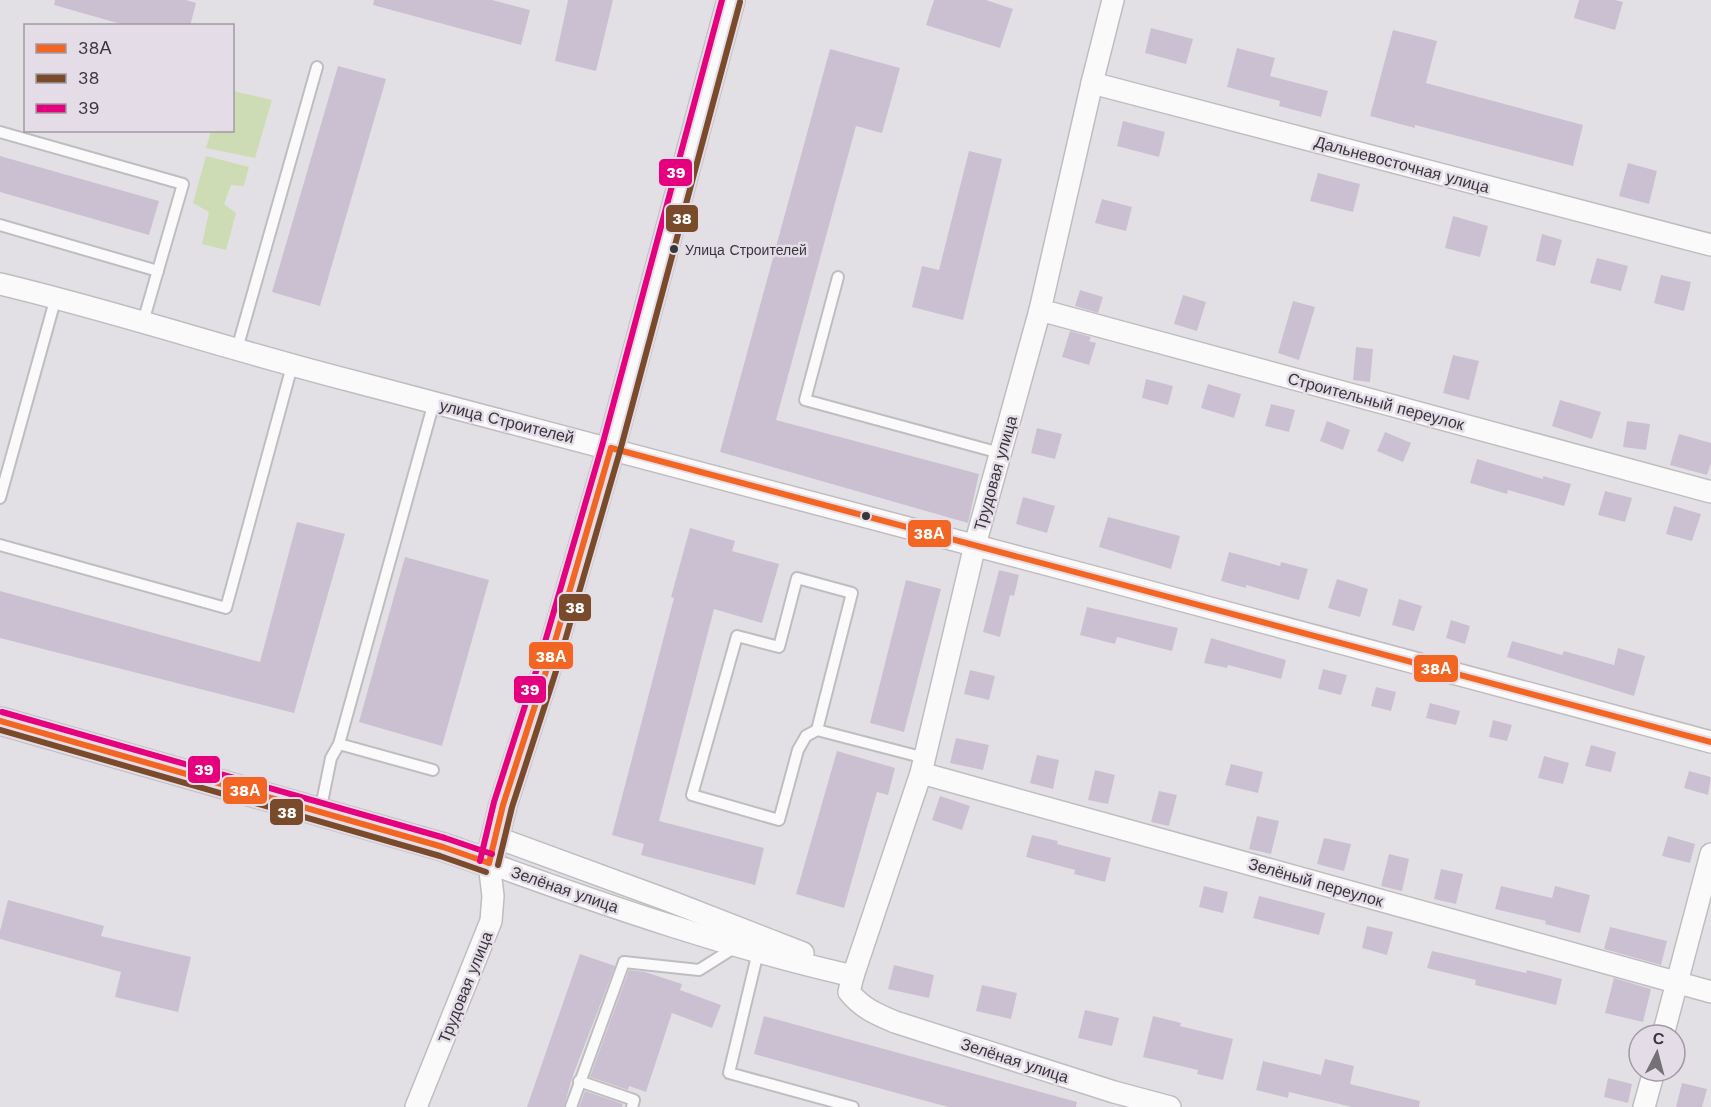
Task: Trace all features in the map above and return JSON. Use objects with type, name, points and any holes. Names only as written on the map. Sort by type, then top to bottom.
[{"type":"street","name":"Трудовая улица","points":[[416,1107],[491,921],[494,896],[492,850],[503,805],[549,663],[611,448],[731,0]]},
{"type":"street","name":"Трудовая улица","points":[[853,976],[923,765],[975,545],[1040,310],[1113,0]]},
{"type":"street","name":"Дальневосточная улица","points":[[1092,82],[1711,245]]},
{"type":"street","name":"улица Строителей","points":[[0,284],[56,297],[292,366],[611,448],[1711,742]]},
{"type":"street","name":"Строительный переулок","points":[[1040,310],[1711,492]]},
{"type":"street","name":"Зелёная улица","points":[[0,721],[443,847],[492,850],[765,937],[853,976]]},
{"type":"street","name":"Зелёный переулок","points":[[923,765],[1711,992]]},
{"type":"street","name":"Зелёная улица","points":[[492,850],[549,885],[758,952],[853,976]]},
{"type":"street","points":[[1667,1023],[1711,854]]},
{"type":"street","name":"Зелёная улица","points":[[853,976],[849,992],[870,1012],[1120,1100],[1170,1107]]},
{"type":"street","points":[[1644,1107],[1651,1083]]},
{"type":"lane","points":[[237,349],[317,67]]},
{"type":"lane","points":[[0,132],[183,184],[143,322]]},
{"type":"lane","points":[[0,225],[158,271]]},
{"type":"lane","points":[[838,277],[805,400],[1000,453]]},
{"type":"lane","points":[[0,498],[56,297]]},
{"type":"lane","points":[[0,545],[226,608],[292,366]]},
{"type":"lane","points":[[320,812],[331,758],[339,744],[434,402]]},
{"type":"lane","points":[[817,730],[852,593],[797,578],[778,648],[737,636],[692,795],[779,820],[798,750],[806,736],[817,730],[923,765]]},
{"type":"lane","points":[[339,744],[433,770]]},
{"type":"lane","points":[[571,1107],[624,962],[699,970],[738,945]]},
{"type":"lane","points":[[758,952],[729,1073],[853,1107]]},
{"type":"lane","points":[[579,1081],[634,1100],[632,1107]]},
{"type":"green space","points":[[234,91],[272,100],[255,158],[206,148],[211,132],[234,132]]},
{"type":"green space","points":[[206,156],[249,167],[244,186],[231,185],[224,204],[236,213],[226,250],[202,244],[209,212],[193,203]]},
{"type":"building","points":[[55,0],[186,0],[196,3],[191,24],[121,24],[54,5]]},
{"type":"building","points":[[374,0],[492,0],[530,10],[521,45],[373,5]]},
{"type":"building","points":[[568,0],[613,0],[596,71],[555,61]]},
{"type":"building","points":[[934,0],[986,0],[1013,9],[1000,48],[926,25]]},
{"type":"building","points":[[1579,0],[1623,2],[1615,30],[1574,18]]},
{"type":"building","points":[[1151,28],[1193,39],[1186,64],[1145,53]]},
{"type":"building","points":[[1393,30],[1437,41],[1426,83],[1583,125],[1573,166],[1415,125],[1415,128],[1370,116]]},
{"type":"building","points":[[1237,48],[1275,58],[1270,76],[1328,91],[1321,117],[1279,106],[1280,101],[1227,87]]},
{"type":"building","points":[[830,49],[900,68],[882,133],[856,126],[776,420],[979,474],[968,523],[720,452]]},
{"type":"building","points":[[338,66],[386,79],[320,306],[272,292]]},
{"type":"building","points":[[1123,121],[1165,132],[1159,157],[1117,146]]},
{"type":"building","points":[[969,151],[1002,159],[963,320],[912,307],[922,266],[939,270]]},
{"type":"building","points":[[0,156],[159,201],[149,235],[0,192]]},
{"type":"building","points":[[1628,163],[1657,171],[1649,204],[1619,196]]},
{"type":"building","points":[[1318,173],[1360,184],[1353,212],[1310,201]]},
{"type":"building","points":[[1102,199],[1132,207],[1126,231],[1095,223]]},
{"type":"building","points":[[1453,216],[1488,226],[1480,257],[1445,248]]},
{"type":"building","points":[[1542,234],[1562,240],[1555,266],[1536,261]]},
{"type":"building","points":[[1597,258],[1628,266],[1621,291],[1590,283]]},
{"type":"building","points":[[1661,275],[1691,282],[1684,311],[1654,303]]},
{"type":"building","points":[[1080,290],[1103,297],[1098,313],[1075,306]]},
{"type":"building","points":[[1183,295],[1206,302],[1197,331],[1174,324]]},
{"type":"building","points":[[1293,301],[1315,307],[1299,360],[1278,353]]},
{"type":"building","points":[[1070,331],[1091,337],[1089,341],[1096,343],[1089,365],[1062,357]]},
{"type":"building","points":[[1356,347],[1373,349],[1370,382],[1353,380]]},
{"type":"building","points":[[1453,355],[1479,361],[1469,400],[1443,393]]},
{"type":"building","points":[[1146,379],[1173,386],[1168,405],[1142,398]]},
{"type":"building","points":[[1208,384],[1241,394],[1234,418],[1201,408]]},
{"type":"building","points":[[1560,400],[1601,412],[1592,439],[1552,426]]},
{"type":"building","points":[[1271,404],[1295,410],[1289,432],[1265,426]]},
{"type":"building","points":[[1327,421],[1350,430],[1343,450],[1320,441]]},
{"type":"building","points":[[1627,421],[1650,424],[1646,450],[1623,447]]},
{"type":"building","points":[[1037,428],[1062,434],[1055,459],[1031,453]]},
{"type":"building","points":[[1385,432],[1411,443],[1403,462],[1377,451]]},
{"type":"building","points":[[1679,434],[1711,443],[1711,463],[1707,475],[1670,465]]},
{"type":"building","points":[[1477,459],[1543,479],[1543,476],[1571,484],[1564,506],[1508,490],[1507,494],[1470,483]]},
{"type":"building","points":[[1605,491],[1632,498],[1625,522],[1598,515]]},
{"type":"building","points":[[1023,497],[1055,506],[1047,533],[1016,524]]},
{"type":"building","points":[[1674,506],[1701,514],[1692,541],[1666,534]]},
{"type":"building","points":[[1108,517],[1180,536],[1171,569],[1099,547]]},
{"type":"building","points":[[297,522],[345,534],[294,713],[0,638],[0,591],[260,662]]},
{"type":"building","points":[[690,528],[735,541],[732,551],[779,564],[762,623],[714,609],[659,821],[764,848],[755,885],[641,855],[644,844],[612,835]]},
{"type":"building","points":[[1229,552],[1280,566],[1281,562],[1308,569],[1299,600],[1246,585],[1246,588],[1221,581]]},
{"type":"building","points":[[405,557],[489,580],[442,746],[359,722]]},
{"type":"building","points":[[999,570],[1019,575],[1014,596],[1010,595],[1000,637],[983,632]]},
{"type":"building","points":[[1337,579],[1368,589],[1360,617],[1328,608]]},
{"type":"building","points":[[906,580],[941,589],[904,732],[870,723]]},
{"type":"building","points":[[1399,599],[1422,606],[1414,631],[1392,625]]},
{"type":"building","points":[[1087,607],[1178,628],[1172,651],[1117,637],[1115,644],[1080,635]]},
{"type":"building","points":[[1451,620],[1470,626],[1465,644],[1446,638]]},
{"type":"building","points":[[1211,638],[1286,660],[1281,679],[1228,665],[1227,668],[1204,663]]},
{"type":"building","points":[[1512,641],[1562,655],[1564,651],[1614,665],[1618,648],[1645,656],[1634,696],[1507,657]]},
{"type":"building","points":[[1323,669],[1347,675],[1341,695],[1318,689]]},
{"type":"building","points":[[970,670],[995,676],[989,700],[964,694]]},
{"type":"building","points":[[1376,687],[1396,692],[1391,711],[1371,706]]},
{"type":"building","points":[[1430,703],[1460,711],[1456,725],[1426,718]]},
{"type":"building","points":[[1493,720],[1512,725],[1507,741],[1489,737]]},
{"type":"building","points":[[956,738],[989,745],[983,770],[950,763]]},
{"type":"building","points":[[1591,745],[1616,752],[1611,772],[1585,766]]},
{"type":"building","points":[[837,751],[895,768],[888,795],[877,792],[844,908],[796,894]]},
{"type":"building","points":[[1037,755],[1059,760],[1053,789],[1030,783]]},
{"type":"building","points":[[1544,756],[1569,763],[1563,784],[1538,778]]},
{"type":"building","points":[[1231,764],[1263,772],[1258,793],[1225,785]]},
{"type":"building","points":[[1095,770],[1115,775],[1108,804],[1088,800]]},
{"type":"building","points":[[1689,771],[1711,777],[1708,795],[1684,788]]},
{"type":"building","points":[[1159,791],[1177,795],[1169,826],[1151,822]]},
{"type":"building","points":[[940,796],[970,806],[962,830],[932,820]]},
{"type":"building","points":[[1257,816],[1279,821],[1271,854],[1249,849]]},
{"type":"building","points":[[1032,835],[1111,858],[1105,882],[1074,874],[1075,870],[1026,857]]},
{"type":"building","points":[[1668,836],[1695,844],[1690,863],[1662,856]]},
{"type":"building","points":[[1324,838],[1351,844],[1344,871],[1317,864]]},
{"type":"building","points":[[1389,854],[1409,859],[1402,891],[1381,886]]},
{"type":"building","points":[[1441,869],[1463,874],[1456,904],[1434,899]]},
{"type":"building","points":[[1204,886],[1228,892],[1223,913],[1199,907]]},
{"type":"building","points":[[1501,886],[1552,898],[1555,886],[1590,895],[1580,933],[1545,924],[1546,921],[1495,909]]},
{"type":"building","points":[[1259,896],[1325,913],[1319,935],[1253,918]]},
{"type":"building","points":[[8,900],[104,926],[101,936],[191,957],[178,1012],[115,997],[121,972],[0,939]]},
{"type":"building","points":[[1367,926],[1393,932],[1387,955],[1362,948]]},
{"type":"building","points":[[1610,927],[1667,941],[1661,965],[1604,949]]},
{"type":"building","points":[[1432,951],[1562,979],[1556,1005],[1475,985],[1476,980],[1427,968]]},
{"type":"building","points":[[580,954],[615,966],[572,1078],[564,1107],[527,1107]]},
{"type":"building","points":[[894,965],[934,975],[929,998],[888,989]]},
{"type":"building","points":[[629,970],[645,972],[682,984],[680,990],[721,1005],[712,1028],[672,1013],[646,1092],[629,1086],[628,1090],[590,1077]]},
{"type":"building","points":[[1614,978],[1651,989],[1643,1022],[1605,1013]]},
{"type":"building","points":[[982,985],[1017,993],[1011,1019],[976,1011]]},
{"type":"building","points":[[1085,1010],[1119,1018],[1112,1046],[1078,1038]]},
{"type":"building","points":[[764,1016],[1077,1102],[1076,1107],[948,1107],[754,1054]]},
{"type":"building","points":[[1153,1016],[1181,1023],[1180,1026],[1233,1039],[1223,1080],[1197,1074],[1198,1070],[1143,1057]]},
{"type":"building","points":[[1325,1059],[1354,1066],[1350,1084],[1420,1101],[1419,1107],[1352,1107],[1289,1092],[1288,1098],[1256,1090],[1263,1061],[1321,1075]]},
{"type":"building","points":[[1608,1078],[1632,1084],[1628,1103],[1604,1097]]},
{"type":"building","points":[[1682,1083],[1707,1089],[1702,1107],[1676,1107]]},
{"type":"building","points":[[585,1091],[623,1104],[622,1107],[579,1107]]},
{"type":"transit line","name":"39","points":[[480,861],[494,802],[540,659],[602,446],[722,0]]},
{"type":"transit line","name":"38","points":[[498,865],[512,807],[558,665],[620,451],[740,2]]},
{"type":"transit line","name":"38А","points":[[611,448],[1711,742]]},
{"type":"transit line","name":"38А","points":[[489,863],[503,805],[549,662],[611,448]]},
{"type":"transit line","name":"39","points":[[2,712],[445,838],[492,854]]},
{"type":"transit line","name":"38А","points":[[0,721],[443,847],[489,863]]},
{"type":"transit line","name":"38","points":[[0,730],[440,856],[486,872]]},
{"type":"place","name":"Улица Строителей","points":[[674,249]]}]
